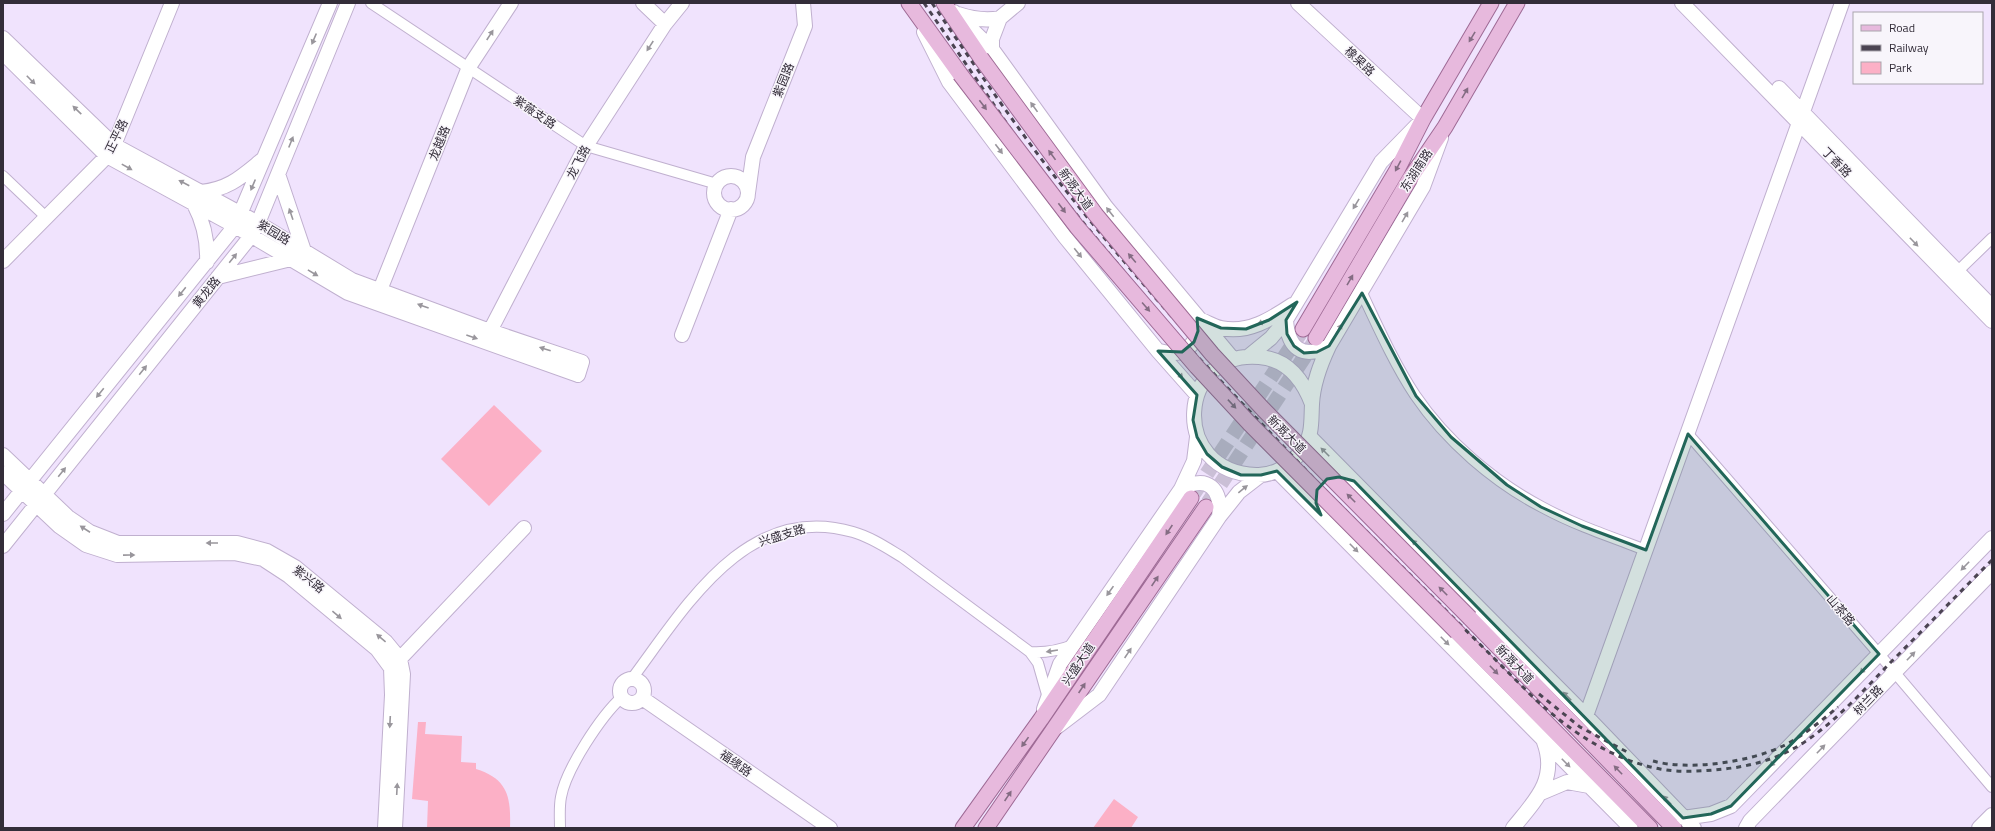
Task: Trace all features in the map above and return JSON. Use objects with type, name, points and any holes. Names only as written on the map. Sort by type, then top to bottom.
[{"type":"main road","name":"新溉大道","points":[[945,3],[986,54],[1096,215],[1212,354],[1263,409],[1470,618],[1679,823]]},
{"type":"main road","name":"东湖南路","points":[[1303,329],[1397,170],[1423,119],[1492,3]]},
{"type":"main road","name":"东湖南路","points":[[1322,342],[1409,180],[1445,127],[1517,4]]},
{"type":"main road","name":"新溉大道","points":[[911,6],[960,74],[1078,228],[1197,367],[1249,423],[1650,828]]},
{"type":"main road","name":"兴盛大道","points":[[963,828],[1041,719],[1186,493]]},
{"type":"main road","name":"兴盛大道","points":[[986,828],[1206,507]]},
{"type":"street","name":"正平路","points":[[3,261],[110,150],[172,3]]},
{"type":"street","name":"黄龙路","points":[[3,514],[235,226],[330,3]]},
{"type":"street","name":"黄龙路","points":[[3,546],[251,236],[258,223],[348,3]]},
{"type":"street","name":"紫薇支路","points":[[371,3],[586,146],[717,184]]},
{"type":"street","name":"龙越路","points":[[380,290],[469,68],[511,3]]},
{"type":"street","points":[[643,3],[665,24]]},
{"type":"street","name":"龙飞路","points":[[490,331],[586,146],[665,24],[682,3]]},
{"type":"street","name":"紫园路","points":[[753,157],[805,26],[803,3]]},
{"type":"street","name":"新溉大道","points":[[945,3],[956,14],[1106,207],[1197,318],[1233,359]]},
{"type":"street","points":[[986,54],[1000,18],[1018,3]]},
{"type":"street","name":"橡果路","points":[[1298,3],[1423,119]]},
{"type":"street","name":"丁香路","points":[[1682,3],[1801,118],[1992,307]]},
{"type":"street","name":"丁香路","points":[[1695,3],[1992,321]]},
{"type":"street","points":[[1586,716],[1842,3]]},
{"type":"street","name":"新溉大道","points":[[911,6],[949,82],[1065,238],[1158,351],[1197,395]]},
{"type":"street","points":[[956,14],[974,19],[987,20],[1000,18]]},
{"type":"street","name":"紫园路","points":[[3,38],[110,150]]},
{"type":"street","name":"紫园路","points":[[3,53],[110,150],[198,198],[235,226],[348,293],[580,368],[490,331],[352,280],[241,213],[198,198]]},
{"type":"street","points":[[1249,356],[1271,338],[1286,320],[1381,162],[1423,119]]},
{"type":"street","points":[[1286,320],[1287,334],[1294,346],[1304,353],[1317,352],[1322,342],[1362,293],[1423,187],[1445,127]]},
{"type":"street","points":[[753,157],[748,194],[744,204],[740,207],[732,209],[724,208],[716,200],[715,189],[717,184],[720,180],[730,176],[745,166],[753,157]]},
{"type":"street","points":[[207,262],[208,245],[198,198],[230,184],[264,159]]},
{"type":"street","points":[[278,174],[304,251]]},
{"type":"street","points":[[3,176],[46,218]]},
{"type":"street","points":[[730,176],[741,179],[745,183],[748,194]]},
{"type":"street","points":[[682,334],[732,209]]},
{"type":"street","points":[[1958,272],[1992,238]]},
{"type":"street","points":[[218,277],[291,259]]},
{"type":"street","points":[[1362,293],[1399,367],[1416,396],[1451,437],[1478,463],[1507,485],[1541,507],[1582,526],[1646,550]]},
{"type":"street","points":[[1158,351],[1176,353],[1182,352],[1186,349],[1194,342],[1198,331],[1197,318],[1221,328],[1246,329],[1269,320],[1297,302]]},
{"type":"street","points":[[1312,404],[1306,389],[1296,375],[1283,364],[1266,357],[1249,356],[1233,359],[1215,369],[1202,384],[1197,395],[1194,403],[1193,420],[1197,437],[1207,454],[1222,467],[1241,475],[1261,475],[1277,471],[1291,462],[1298,454],[1309,436],[1313,420],[1312,404],[1322,342]]},
{"type":"street","name":"山茶路","points":[[1688,434],[1895,672],[1992,787]]},
{"type":"street","name":"新溉大道","points":[[1309,436],[1586,716],[1679,823],[1694,828]]},
{"type":"street","points":[[1186,493],[1194,461],[1197,437]]},
{"type":"street","name":"紫兴路","points":[[3,455],[8,469],[40,499],[90,532],[118,543],[237,543],[266,551],[295,567],[386,642],[395,664]]},
{"type":"street","points":[[8,469],[29,468],[43,463]]},
{"type":"street","points":[[1277,471],[1631,828]]},
{"type":"street","points":[[1053,730],[1099,695],[1219,517],[1239,492],[1261,475]]},
{"type":"street","points":[[1321,516],[1316,503],[1317,490],[1327,479],[1339,477],[1354,481]]},
{"type":"street","points":[[1041,719],[1060,664],[1192,483],[1205,483],[1215,490],[1220,503],[1219,517]]},
{"type":"street","name":"兴盛支路","points":[[631,680],[700,589],[730,560],[747,547],[770,537],[809,526],[854,532],[880,544],[902,557],[1030,652]]},
{"type":"street","points":[[385,828],[395,664],[524,528]]},
{"type":"street","points":[[1679,823],[1711,814],[1731,806],[1992,538]]},
{"type":"street","name":"树兰路","points":[[1746,828],[1750,821],[1992,572]]},
{"type":"street","points":[[1030,652],[1045,653],[1060,650],[1073,645]]},
{"type":"street","points":[[1030,652],[1038,664],[1048,699]]},
{"type":"street","points":[[395,664],[403,674],[395,828]]},
{"type":"street","points":[[631,680],[637,681],[642,686],[642,698],[633,703],[626,702],[622,697],[620,688],[625,681],[631,680]]},
{"type":"street","points":[[560,828],[560,798],[571,768],[579,753],[614,705],[622,697]]},
{"type":"street","name":"福缘路","points":[[642,698],[830,828]]},
{"type":"street","points":[[1513,828],[1541,793],[1549,765],[1549,754],[1544,741]]},
{"type":"street","points":[[1541,793],[1568,782],[1589,786]]},
{"type":"street","points":[[1979,828],[1992,815]]},
{"type":"highlighted area","points":[[1362,293],[1416,396],[1451,437],[1507,485],[1541,507],[1582,526],[1646,550],[1688,434],[1879,654],[1731,806],[1711,814],[1683,818],[1354,481],[1339,477],[1327,479],[1317,490],[1316,503],[1321,515],[1277,471],[1261,475],[1241,475],[1222,467],[1207,454],[1197,437],[1193,420],[1197,395],[1158,351],[1182,352],[1194,342],[1198,331],[1197,318],[1221,328],[1246,329],[1269,320],[1297,302],[1286,320],[1287,334],[1294,346],[1304,353],[1317,352],[1329,346]]},
{"type":"green space","points":[[494,405],[542,451],[489,506],[441,459]]},
{"type":"green space","points":[[418,722],[426,722],[425,734],[462,736],[461,762],[476,763],[476,769],[487,773],[501,784],[508,798],[510,807],[510,828],[427,828],[428,801],[412,799]]},
{"type":"green space","points":[[1114,799],[1138,817],[1131,828],[1093,828]]},
{"type":"tunnel","points":[[1194,493],[1303,329]]},
{"type":"tunnel","points":[[1208,503],[1315,341]]},
{"type":"railway","points":[[924,3],[1023,147],[1067,203],[1174,332],[1323,488],[1535,699],[1548,711],[1593,743],[1625,759],[1642,765],[1668,770],[1700,771],[1735,768],[1777,757],[1806,741],[1829,724],[1992,560]]},
{"type":"railway","points":[[932,3],[1035,150],[1110,245],[1191,338],[1275,428],[1404,560]]},
{"type":"railway","points":[[1539,694],[1580,727],[1629,753]]},
{"type":"railway","points":[[1653,761],[1668,764],[1701,765],[1737,760],[1769,752],[1798,738],[1838,707]]}]
